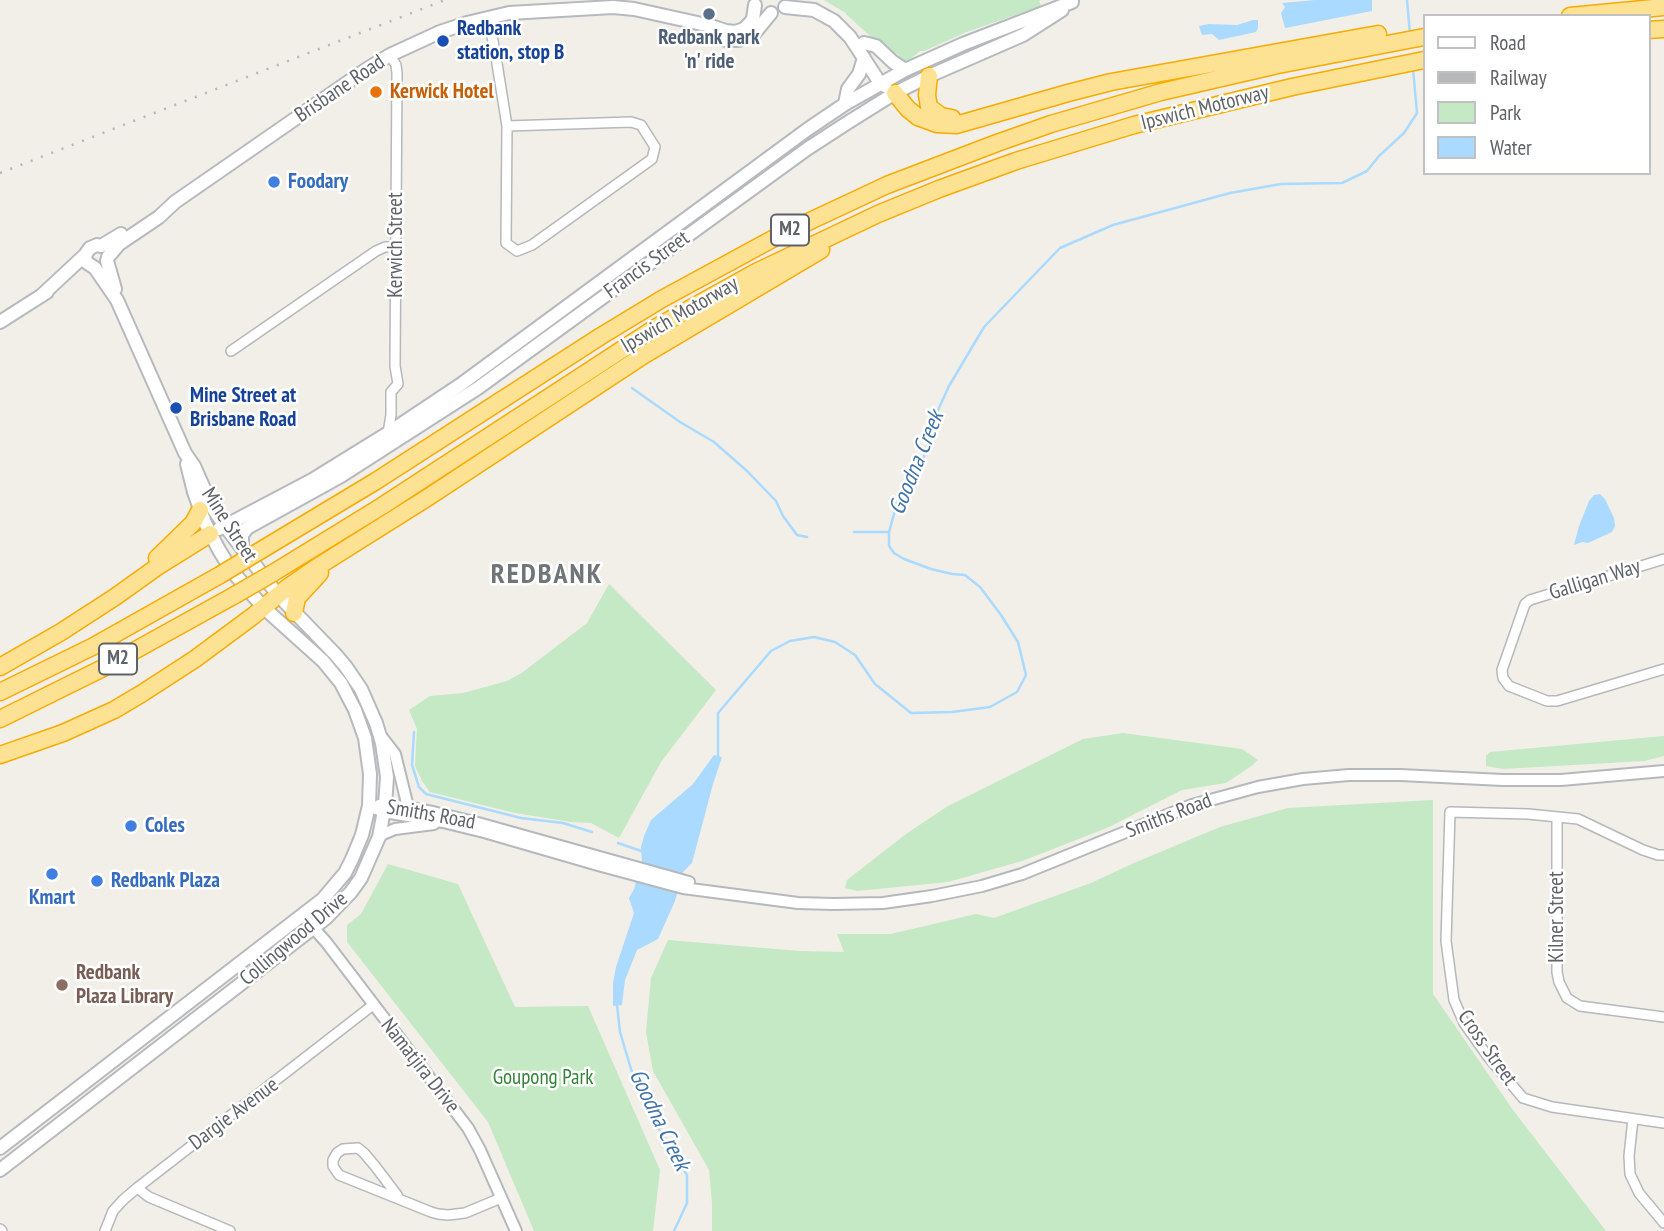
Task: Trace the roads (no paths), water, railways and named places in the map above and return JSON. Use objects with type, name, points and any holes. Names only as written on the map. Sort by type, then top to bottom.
[{"type":"highway","points":[[1591,14],[1664,7]]},
{"type":"highway","points":[[888,85],[912,113],[925,120],[937,124],[963,124],[1068,93],[1134,78],[1382,39],[1422,28]]},
{"type":"highway","name":"Ipswich Motorway","points":[[0,692],[92,647],[220,575],[386,474],[642,311],[725,263],[832,210],[965,155],[1097,110],[1382,39],[1422,37]]},
{"type":"highway","name":"Ipswich Motorway","points":[[0,719],[105,667],[273,573],[421,481],[655,328],[756,272],[833,234],[951,184],[1075,142],[1243,98],[1422,60]]},
{"type":"highway","points":[[929,76],[927,99],[935,114],[956,119],[996,113]]},
{"type":"highway","points":[[0,755],[63,733],[132,699],[195,659],[329,559],[427,498],[594,386],[819,252],[833,234]]},
{"type":"highway","points":[[157,567],[156,559],[193,523],[200,510]]},
{"type":"highway","points":[[0,667],[61,632],[210,534]]},
{"type":"highway","points":[[295,613],[297,598],[329,559]]},
{"type":"main road","points":[[810,0],[846,21],[864,43],[888,85]]},
{"type":"main road","name":"Francis Street","points":[[242,548],[242,535],[247,528],[341,476],[478,388],[807,149],[905,70],[962,44],[1074,1]]},
{"type":"main road","name":"Francis Street","points":[[210,534],[312,480],[460,385],[845,104],[888,85],[929,76],[1023,35],[1074,1]]},
{"type":"main road","points":[[754,2],[765,12],[781,10],[787,3],[828,17],[845,32],[888,85]]},
{"type":"main road","name":"Brisbane Road","points":[[105,255],[159,217],[175,202],[359,74],[390,55],[440,32],[488,17],[613,7],[634,9],[726,31],[740,31],[753,19],[754,2]]},
{"type":"main road","name":"Brisbane Road","points":[[689,22],[724,39],[739,40],[755,33],[771,13]]},
{"type":"main road","points":[[864,43],[876,46],[905,70]]},
{"type":"main road","points":[[845,104],[848,89],[858,76],[864,58]]},
{"type":"main road","points":[[0,322],[41,296],[82,270],[103,266],[105,255],[97,245],[89,248],[85,255],[41,296]]},
{"type":"main road","points":[[85,255],[86,262],[93,268]]},
{"type":"main road","name":"Mine Street","points":[[105,255],[117,300],[212,507],[278,595]]},
{"type":"main road","name":"Mine Street","points":[[93,268],[117,300]]},
{"type":"main road","name":"Mine Street","points":[[186,453],[194,492],[210,534],[232,570],[263,607]]},
{"type":"main road","name":"Collingwood Drive","points":[[0,1170],[314,928],[351,892],[361,878],[379,837],[385,809],[386,765],[380,733],[366,699],[346,667],[278,595]]},
{"type":"main road","name":"Collingwood Drive","points":[[0,1148],[323,899],[345,873],[352,859],[362,835],[369,806],[368,752],[360,723],[348,696],[323,661],[263,607]]},
{"type":"street","points":[[488,17],[507,126],[506,243],[517,251],[532,245],[652,159],[655,147],[641,125],[631,122],[507,126]]},
{"type":"street","name":"Kerwich Street","points":[[388,433],[391,392],[398,384],[395,366],[397,73],[390,55]]},
{"type":"street","points":[[231,351],[376,251],[385,247],[396,247]]},
{"type":"street","name":"Galligan Way","points":[[1664,559],[1530,600],[1525,604],[1502,670],[1503,678],[1509,686],[1547,701],[1557,701],[1664,669]]},
{"type":"street","points":[[380,733],[395,754],[407,803],[414,809]]},
{"type":"street","name":"Smiths Road","points":[[369,806],[443,822],[715,891],[775,901],[883,903],[932,897],[982,886],[1022,874],[1192,805],[1258,787],[1303,779],[1349,775],[1400,775],[1561,780],[1632,774],[1664,768]]},
{"type":"street","name":"Smiths Road","points":[[385,809],[414,809],[478,823],[632,870]]},
{"type":"street","name":"Cross Street","points":[[1557,817],[1450,812],[1446,941],[1454,1000],[1464,1023],[1523,1098],[1552,1107],[1664,1123]]},
{"type":"street","points":[[1557,817],[1578,819],[1643,850],[1664,855]]},
{"type":"street","name":"Kilner Street","points":[[1557,817],[1556,972],[1567,998],[1580,1006],[1664,1017]]},
{"type":"street","points":[[379,837],[395,830],[443,822]]},
{"type":"street","name":"Namatjira Drive","points":[[303,915],[468,1128],[481,1150],[516,1231]]},
{"type":"street","name":"Dargie Avenue","points":[[104,1231],[113,1211],[123,1199],[373,1005]]},
{"type":"street","points":[[1633,1119],[1630,1174],[1639,1193],[1664,1223]]},
{"type":"street","points":[[398,1198],[365,1153],[358,1148],[343,1149],[337,1153],[333,1166],[339,1175],[431,1212],[448,1215],[471,1211],[502,1198]]},
{"type":"street","points":[[137,1188],[149,1197],[229,1231]]},
{"type":"water","points":[[1372,0],[1372,11],[1285,28],[1281,13],[1285,7],[1282,3]]},
{"type":"water","points":[[1258,20],[1256,32],[1219,40],[1212,34],[1202,35],[1199,26],[1237,25]]},
{"type":"water","points":[[1600,494],[1614,518],[1615,526],[1612,532],[1588,543],[1574,545],[1589,501],[1594,495]]},
{"type":"water","points":[[714,755],[722,757],[692,863],[683,872],[675,901],[658,939],[637,950],[625,980],[622,1005],[613,1006],[613,983],[634,913],[629,898],[642,862],[641,847],[644,836],[651,820],[693,784]]},
{"type":"waterway","name":"Goodna Creek","points":[[1407,0],[1410,35]]},
{"type":"waterway","name":"Goodna Creek","points":[[718,758],[718,713],[771,651],[790,641],[814,637],[835,642],[855,655],[875,684],[911,713],[952,712],[990,707],[1017,692],[1026,675],[1018,642],[980,587],[965,575],[931,569],[904,559],[889,546],[889,532],[897,503],[918,471],[933,421],[949,386],[984,327],[1060,248],[1113,225],[1230,193],[1281,184],[1342,183],[1367,171],[1404,133],[1417,113],[1413,69]]},
{"type":"waterway","points":[[632,388],[714,442],[776,501],[797,535],[807,537]]},
{"type":"waterway","points":[[854,532],[889,532]]},
{"type":"waterway","points":[[414,732],[412,765],[419,787],[426,794],[521,818],[563,823],[592,832]]},
{"type":"waterway","points":[[618,843],[641,851]]},
{"type":"waterway","name":"Goodna Creek","points":[[617,1005],[620,1032],[634,1079],[660,1131],[687,1175],[687,1203],[674,1231]]},
{"type":"railway","points":[[0,173],[445,0]]},
{"type":"place","name":"Redbank park 'n' ride","points":[[709,14]]},
{"type":"place","name":"Redbank station, stop B","points":[[443,41]]},
{"type":"place","name":"Kerwick Hotel","points":[[376,92]]},
{"type":"place","name":"Foodary","points":[[274,182]]},
{"type":"place","name":"Mine Street at Brisbane Road","points":[[176,408]]},
{"type":"place","name":"Coles","points":[[131,826]]},
{"type":"place","name":"Kmart","points":[[52,874]]},
{"type":"place","name":"Redbank Plaza","points":[[97,881]]},
{"type":"place","name":"Redbank Plaza Library","points":[[62,985]]},
{"type":"district","name":"REDBANK","points":[[547,575]]},
{"type":"park label","name":"Goupong Park","points":[[543,1078]]}]
